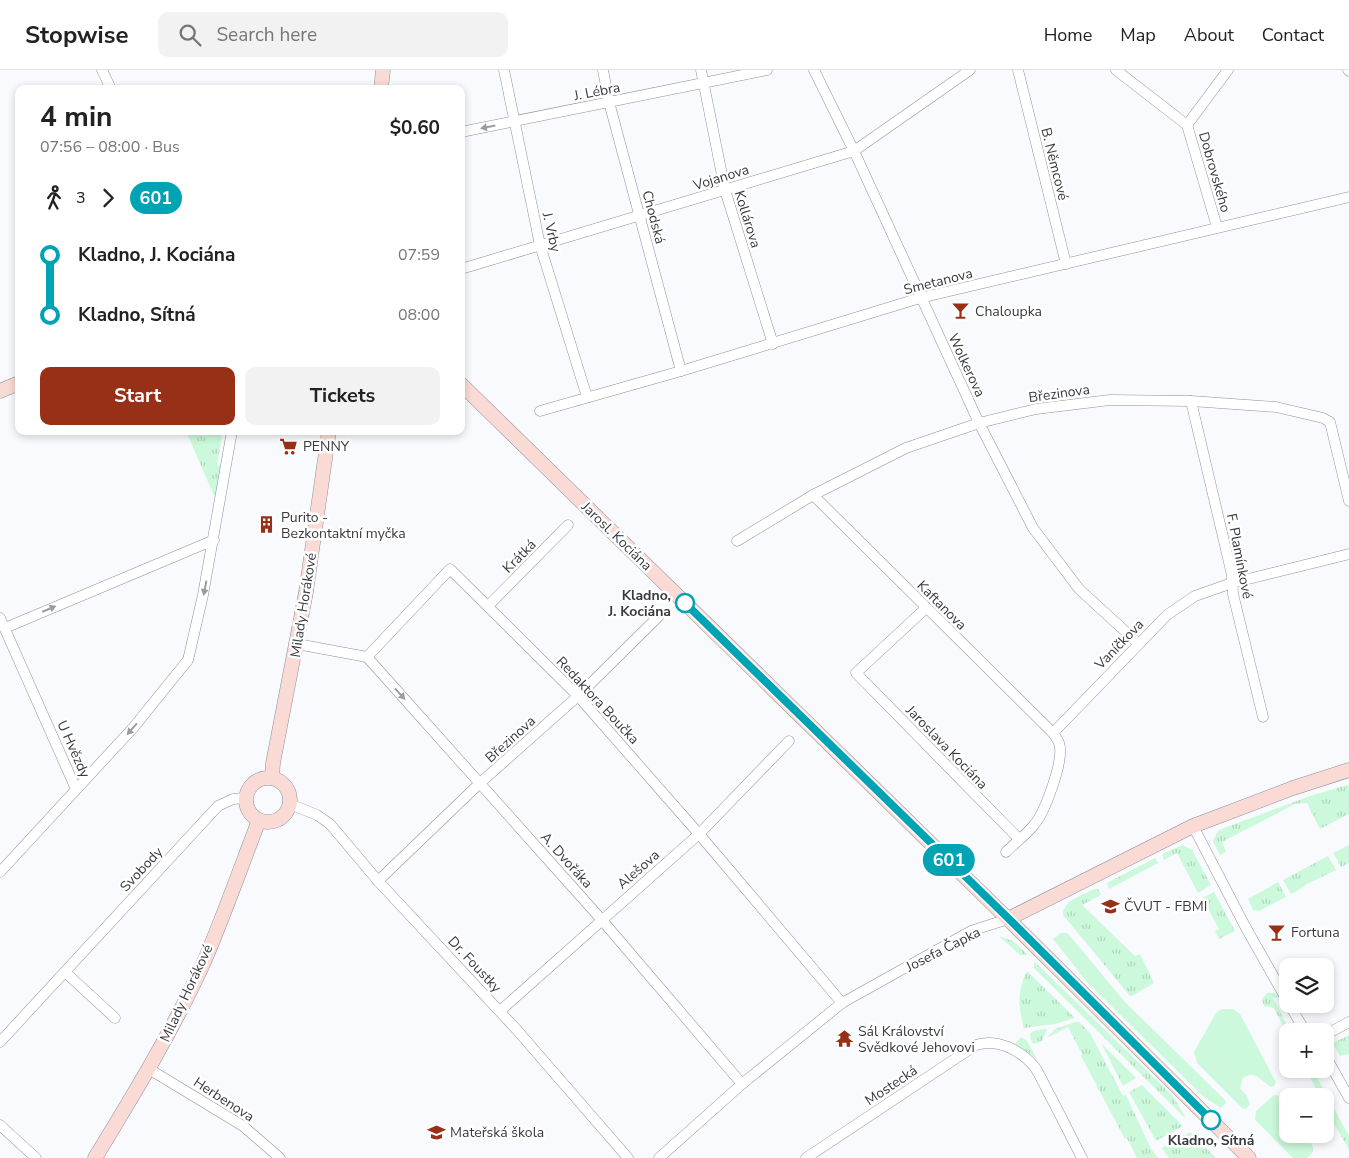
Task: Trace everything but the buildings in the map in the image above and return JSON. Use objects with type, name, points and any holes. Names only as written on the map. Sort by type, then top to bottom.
[{"type":"street","points":[[102,70],[110,85]]},
{"type":"street","points":[[381,85],[383,70]]},
{"type":"street","name":"J. Vrby","points":[[504,70],[540,245],[587,397]]},
{"type":"street","name":"Chodská","points":[[603,70],[609,102],[681,371]]},
{"type":"street","name":"Kollárova","points":[[701,70],[725,190],[773,344]]},
{"type":"street","name":"J. Lébra","points":[[465,131],[767,70]]},
{"type":"street","name":"Wolkerova","points":[[814,70],[854,151],[979,423],[1033,528],[1079,589],[1138,643]]},
{"type":"street","name":"Vojanova","points":[[465,268],[854,151],[970,70]]},
{"type":"street","name":"B. Němcové","points":[[1018,70],[1066,264]]},
{"type":"street","name":"Dobrovského","points":[[1116,70],[1187,125],[1217,227]]},
{"type":"street","points":[[1187,125],[1228,70]]},
{"type":"street","name":"Smetanova","points":[[540,411],[773,344],[920,298],[1349,197]]},
{"type":"street","points":[[0,391],[15,385]]},
{"type":"street","name":"Jarosl. Kociána","points":[[465,388],[1008,918],[1249,1158]]},
{"type":"street","name":"Březinova","points":[[737,541],[813,495],[906,448],[979,423],[1036,410],[1110,400],[1191,401],[1276,407],[1324,418],[1330,422],[1349,501]]},
{"type":"street","name":"F. Plamínkové","points":[[1191,401],[1232,575],[1232,594],[1263,717]]},
{"type":"street","points":[[76,789],[140,721],[188,660],[204,595],[231,435]]},
{"type":"street","name":"Milady Horákové","points":[[272,778],[273,763],[297,644],[328,435]]},
{"type":"street","name":"Kaftanova","points":[[813,495],[1053,733]]},
{"type":"street","name":"Krátká","points":[[488,606],[568,525]]},
{"type":"street","points":[[5,628],[214,540]]},
{"type":"street","name":"Vaníčkova","points":[[1053,733],[1167,615],[1195,596],[1232,584],[1349,554]]},
{"type":"street","name":"Redaktora Boučka","points":[[367,657],[450,569],[578,696],[699,834],[842,1003]]},
{"type":"street","name":"Jaroslava Kociána","points":[[926,608],[856,673],[1019,839]]},
{"type":"street","name":"Březinova","points":[[378,881],[480,783],[578,696],[659,616]]},
{"type":"street","name":"U Hvězdy","points":[[0,618],[76,789],[0,872]]},
{"type":"street","points":[[297,644],[367,657]]},
{"type":"street","name":"A. Dvořáka","points":[[367,657],[601,920],[742,1084]]},
{"type":"street","points":[[1006,852],[1034,825],[1042,813],[1056,775],[1060,754],[1059,744],[1053,733]]},
{"type":"street","name":"Alešova","points":[[500,1011],[699,834],[789,741]]},
{"type":"street","name":"Josefa Čapka","points":[[659,1158],[742,1084],[842,1003],[971,931],[1008,918],[1193,826],[1293,788],[1349,770]]},
{"type":"street","points":[[265,778],[272,778],[285,785],[290,804],[287,812],[276,821],[268,822],[259,820],[250,812],[246,806],[246,798],[252,785],[265,778]]},
{"type":"street","name":"Svobody","points":[[0,1042],[218,806],[233,799],[246,798]]},
{"type":"street","name":"Dr. Foustky","points":[[290,804],[317,815],[330,824],[378,881],[500,1011],[628,1158]]},
{"type":"street","name":"Milady Horákové","points":[[95,1158],[149,1069],[204,961],[259,820]]},
{"type":"street","points":[[1193,826],[1233,894],[1279,988]]},
{"type":"street","points":[[65,972],[115,1018]]},
{"type":"street","points":[[1334,1030],[1349,1022]]},
{"type":"street","name":"Mostecká","points":[[806,1158],[976,1045],[985,1042],[1009,1047],[1022,1054],[1034,1067],[1082,1158]]},
{"type":"street","name":"Herbenova","points":[[149,1069],[243,1126],[280,1158]]},
{"type":"street","points":[[1334,1072],[1349,1098]]},
{"type":"street","points":[[0,1125],[36,1158]]},
{"type":"green space","points":[[188,435],[222,435],[217,465],[224,467],[215,498]]},
{"type":"green space","points":[[1349,786],[1349,814],[1320,829],[1307,803],[1295,804],[1222,842],[1226,852],[1220,855],[1213,841],[1218,831],[1224,828],[1310,796]]},
{"type":"green space","points":[[1183,845],[1192,850],[1211,885],[1198,893],[1177,853],[1164,860],[1162,854]]},
{"type":"green space","points":[[1349,845],[1349,863],[1341,867],[1333,853]]},
{"type":"green space","points":[[1328,856],[1336,870],[1291,894],[1283,880]]},
{"type":"green space","points":[[1155,858],[1158,863],[1109,889],[1107,883]]},
{"type":"green space","points":[[1278,882],[1286,897],[1259,911],[1253,910],[1248,899]]},
{"type":"green space","points":[[1094,889],[1098,889],[1101,895],[1082,905],[1135,956],[1140,954],[1154,983],[1132,996],[1130,996],[1063,915],[1069,902]]},
{"type":"green space","points":[[1214,892],[1235,931],[1219,939],[1215,931],[1219,929],[1202,898]]},
{"type":"green space","points":[[1061,933],[1067,933],[1070,936],[1125,1002],[1225,1100],[1226,1103],[1221,1108],[1204,1097],[1087,982],[1053,939]]},
{"type":"green space","points":[[999,936],[1013,941],[1028,955],[1020,955]]},
{"type":"green space","points":[[1034,961],[1172,1095],[1184,1117],[1034,968]]},
{"type":"green space","points":[[1027,971],[1075,1018],[1055,1024],[1024,1028],[1020,992]]},
{"type":"green space","points":[[1267,993],[1274,993],[1279,996],[1273,998],[1279,1013],[1286,1023],[1282,1023],[1274,1008],[1264,1006],[1262,999]]},
{"type":"green space","points":[[1222,1009],[1233,1009],[1240,1014],[1276,1082],[1271,1087],[1255,1076],[1251,1075],[1243,1078],[1240,1088],[1247,1096],[1250,1104],[1246,1109],[1242,1108],[1197,1063],[1194,1052],[1216,1013]]},
{"type":"green space","points":[[1079,1022],[1090,1033],[1123,1096],[1126,1095],[1151,1149],[1158,1158],[1137,1158],[1081,1056],[1082,1054],[1068,1027],[1047,1038],[1055,1029]]},
{"type":"green space","points":[[1047,1029],[1042,1041],[1033,1044],[1030,1036],[1032,1032]]},
{"type":"green space","points":[[1349,1035],[1349,1054],[1340,1056],[1334,1042]]},
{"type":"green space","points":[[1020,1038],[1027,1041],[1037,1059],[1015,1044]]},
{"type":"green space","points":[[1101,1043],[1136,1078],[1123,1086]]},
{"type":"green space","points":[[1310,1078],[1317,1078],[1323,1088],[1316,1088]]},
{"type":"green space","points":[[1142,1085],[1183,1126],[1156,1141],[1129,1092]]},
{"type":"green space","points":[[1274,1095],[1279,1096],[1279,1143],[1311,1143],[1313,1152],[1307,1158],[1293,1158],[1255,1120],[1256,1111]]},
{"type":"green space","points":[[1334,1108],[1349,1136],[1349,1150],[1335,1125]]},
{"type":"green space","points":[[1190,1132],[1216,1158],[1169,1158],[1162,1148]]},
{"type":"bus line","name":"601","points":[[685,603],[1008,918],[1211,1120]]},
{"type":"place","name":"Chaloupka","points":[[961,311]]},
{"type":"place","name":"PENNY","points":[[289,446]]},
{"type":"place","name":"Purito - Bezkontaktní myčka","points":[[267,525]]},
{"type":"place","name":"Kladno, J. Kociána","points":[[685,603]]},
{"type":"place","name":"ČVUT - FBMI","points":[[1110,906]]},
{"type":"place","name":"Fortuna","points":[[1277,932]]},
{"type":"place","name":"Sál Království Svědkové Jehovovi","points":[[844,1039]]},
{"type":"place","name":"Kladno, Sítná","points":[[1211,1120]]},
{"type":"place","name":"Mateřská škola","points":[[436,1132]]}]
